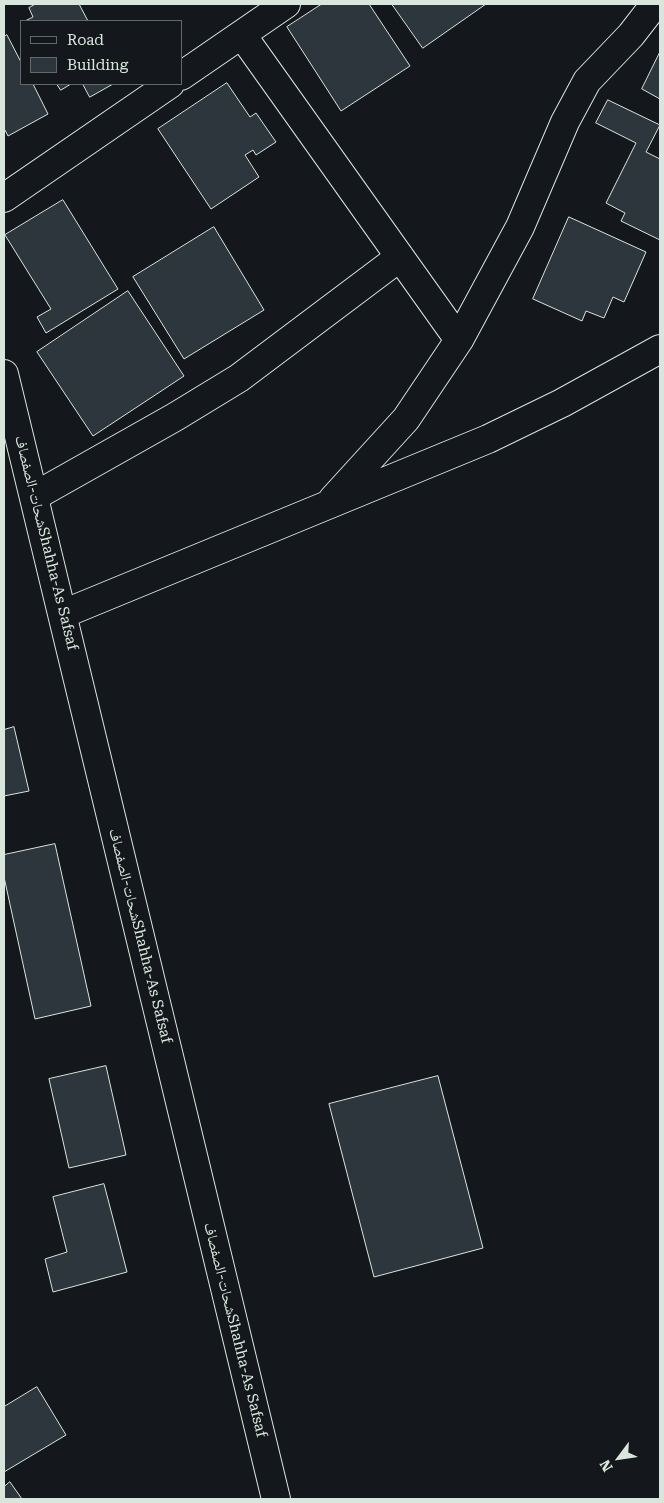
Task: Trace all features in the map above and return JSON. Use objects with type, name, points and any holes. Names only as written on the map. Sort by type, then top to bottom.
[{"type":"street","points":[[182,75],[286,4]]},
{"type":"street","points":[[327,506],[406,419],[459,340],[520,227],[565,122],[587,81],[655,4]]},
{"type":"street","points":[[242,35],[459,340]]},
{"type":"street","points":[[4,198],[169,85]]},
{"type":"street","points":[[35,496],[175,418],[239,378],[400,257]]},
{"type":"street","points":[[63,614],[488,439],[562,403],[660,349]]},
{"type":"street","name":"شحات-الصفصافShahha-As Safsaf","points":[[4,374],[276,1499]]},
{"type":"building","points":[[36,4],[79,4],[87,20],[27,20],[33,17],[29,8]]},
{"type":"building","points":[[322,4],[369,4],[410,66],[341,111],[287,27]]},
{"type":"building","points":[[392,4],[486,4],[423,48]]},
{"type":"building","points":[[7,35],[20,60],[20,85],[34,85],[48,114],[8,136],[4,131],[4,37]]},
{"type":"building","points":[[660,52],[660,99],[642,89]]},
{"type":"building","points":[[227,83],[250,117],[256,113],[276,142],[256,155],[253,150],[245,155],[259,177],[211,209],[158,129]]},
{"type":"building","points":[[58,85],[69,85],[61,90]]},
{"type":"building","points":[[84,85],[111,85],[90,97]]},
{"type":"building","points":[[608,100],[660,125],[646,152],[660,159],[660,240],[621,221],[625,213],[606,203],[636,143],[596,123]]},
{"type":"building","points":[[63,200],[118,289],[46,333],[37,317],[51,309],[5,235]]},
{"type":"building","points":[[569,217],[646,252],[624,302],[613,297],[604,318],[586,311],[582,321],[533,299]]},
{"type":"building","points":[[214,227],[264,310],[184,359],[133,277]]},
{"type":"building","points":[[128,291],[184,376],[93,436],[37,352]]},
{"type":"building","points":[[14,727],[29,791],[4,796],[4,730]]},
{"type":"building","points":[[55,844],[91,1006],[35,1019],[4,877],[4,855]]},
{"type":"building","points":[[106,1066],[126,1155],[69,1168],[49,1079]]},
{"type":"building","points":[[438,1076],[483,1248],[374,1277],[329,1104]]},
{"type":"building","points":[[104,1184],[127,1272],[53,1292],[45,1259],[67,1252],[53,1197]]},
{"type":"building","points":[[37,1387],[66,1435],[4,1472],[4,1407]]},
{"type":"building","points":[[10,1482],[22,1499],[4,1499],[4,1487]]}]
